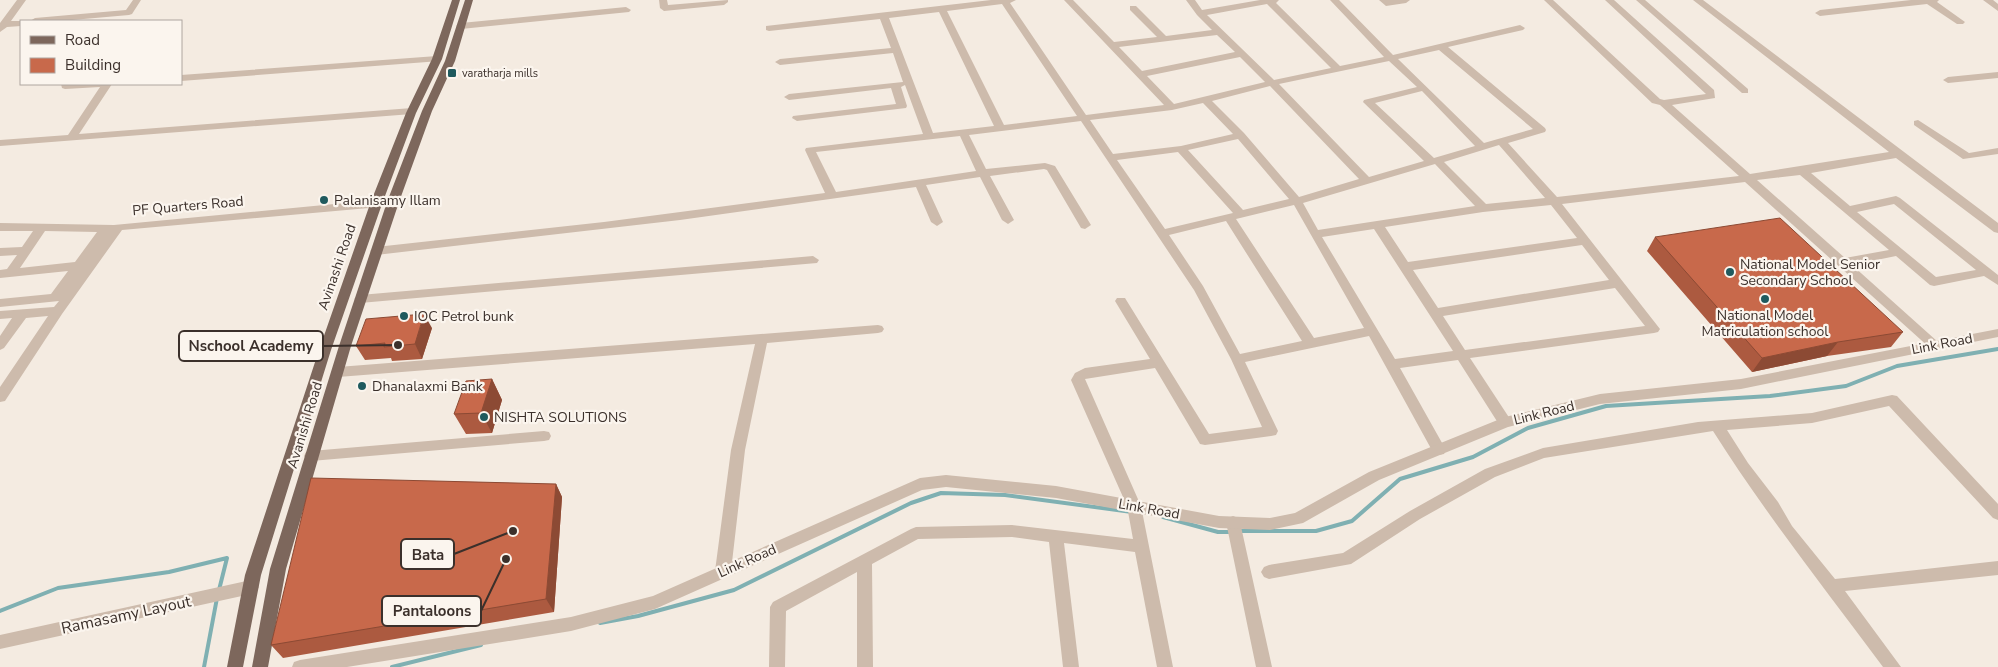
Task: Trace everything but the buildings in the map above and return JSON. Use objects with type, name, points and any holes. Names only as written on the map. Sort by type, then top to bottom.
[{"type":"main road","name":"Avinashi Road","points":[[235,667],[251,587],[322,357],[376,204],[412,111],[437,59],[456,0]]},
{"type":"main road","name":"Avanishi Road","points":[[260,667],[278,569],[360,299],[427,111],[450,62],[469,0]]},
{"type":"street","points":[[2,27],[22,0]]},
{"type":"street","points":[[45,20],[129,12],[137,0]]},
{"type":"street","points":[[663,0],[664,8],[724,2],[724,0]]},
{"type":"street","points":[[769,28],[942,9],[969,2],[1008,0],[1199,289],[1237,359],[1271,431],[1205,440],[1121,301]]},
{"type":"street","points":[[1068,0],[1172,107]]},
{"type":"street","points":[[1190,0],[1200,13],[1272,83],[1367,181]]},
{"type":"street","points":[[1200,13],[1271,0],[1338,69]]},
{"type":"street","points":[[1334,0],[1482,146]]},
{"type":"street","points":[[1384,0],[1386,3],[1406,0]]},
{"type":"street","points":[[1548,0],[1656,101],[1664,103],[1712,95],[1667,51],[1608,0]]},
{"type":"street","points":[[1640,0],[1745,91]]},
{"type":"street","points":[[1697,0],[1998,229]]},
{"type":"street","points":[[1854,0],[1864,8]]},
{"type":"street","points":[[1820,14],[1907,1],[1932,0],[1960,22]]},
{"type":"street","points":[[1988,0],[1998,8]]},
{"type":"street","points":[[1133,8],[1164,39]]},
{"type":"street","points":[[942,9],[1000,128]]},
{"type":"street","points":[[462,26],[626,10]]},
{"type":"street","points":[[883,16],[929,136]]},
{"type":"street","points":[[2,27],[20,23]]},
{"type":"street","points":[[832,196],[810,150],[1172,107],[1520,28]]},
{"type":"street","points":[[1113,45],[1219,32]]},
{"type":"street","points":[[1162,234],[1298,201],[1541,130],[1442,47]]},
{"type":"street","points":[[780,62],[896,50]]},
{"type":"street","points":[[1140,74],[1241,54]]},
{"type":"street","points":[[182,78],[437,59]]},
{"type":"street","points":[[1948,80],[1998,75]]},
{"type":"street","points":[[789,97],[909,83]]},
{"type":"street","points":[[66,85],[82,85]]},
{"type":"street","points":[[72,138],[106,85]]},
{"type":"street","points":[[797,118],[902,106],[895,85]]},
{"type":"street","points":[[1424,88],[1368,102],[1483,208]]},
{"type":"street","points":[[1205,100],[1240,135],[1298,201],[1439,450]]},
{"type":"street","points":[[1664,103],[1750,178],[1934,346]]},
{"type":"street","points":[[0,143],[412,111]]},
{"type":"street","points":[[1918,123],[1967,157],[1998,151]]},
{"type":"street","points":[[963,133],[1008,220]]},
{"type":"street","points":[[1112,157],[1181,149],[1240,135]]},
{"type":"street","points":[[1392,364],[1654,329],[1553,200],[1501,141]]},
{"type":"street","points":[[1181,149],[1236,216],[1310,344]]},
{"type":"street","points":[[1315,234],[1483,208],[1643,192],[1802,171],[1898,154]]},
{"type":"street","points":[[376,251],[605,226],[920,184],[983,173],[1046,166],[1051,168],[1085,225]]},
{"type":"street","points":[[1802,171],[1934,282],[1986,272]]},
{"type":"street","points":[[920,184],[936,222]]},
{"type":"street","points":[[1848,210],[1896,200],[1998,281]]},
{"type":"street","name":"PF Quarters Road","points":[[0,397],[58,310],[119,227],[376,204]]},
{"type":"street","points":[[1376,224],[1505,422]]},
{"type":"street","points":[[0,227],[119,227]]},
{"type":"street","points":[[6,273],[42,228]]},
{"type":"street","points":[[0,303],[56,298],[106,228]]},
{"type":"street","points":[[1404,267],[1585,241]]},
{"type":"street","points":[[0,252],[24,251]]},
{"type":"street","points":[[1842,263],[1898,252]]},
{"type":"street","points":[[360,299],[813,260]]},
{"type":"street","points":[[6,273],[79,266]]},
{"type":"street","points":[[1436,314],[1618,284]]},
{"type":"street","points":[[0,315],[58,310]]},
{"type":"street","points":[[0,345],[23,313]]},
{"type":"street","points":[[338,372],[762,339],[878,328]]},
{"type":"street","points":[[1237,359],[1372,331]]},
{"type":"street","name":"Link Road","points":[[300,667],[571,624],[654,602],[920,484],[946,481],[1056,492],[1135,510],[1219,522],[1235,528],[1270,524],[1298,519],[1374,476],[1505,422],[1600,399],[1741,384],[1998,333]]},
{"type":"street","points":[[723,571],[738,450],[762,339]]},
{"type":"street","points":[[1159,364],[1085,373],[1078,380],[1135,510],[1165,667]]},
{"type":"street","points":[[1269,572],[1346,560],[1415,515],[1490,473],[1543,453],[1624,438],[1717,426],[1812,418],[1892,400],[1998,514]]},
{"type":"street","points":[[1717,426],[1743,466],[1773,506],[1787,530],[1893,667]]},
{"type":"street","points":[[311,456],[544,436]]},
{"type":"street","points":[[1235,528],[1264,667]]},
{"type":"street","points":[[777,667],[778,607],[916,533],[1012,531],[1142,546]]},
{"type":"street","points":[[1056,536],[1071,667]]},
{"type":"street","points":[[864,561],[865,667]]},
{"type":"street","points":[[1832,586],[1998,568]]},
{"type":"street","name":"Ramasamy Layout","points":[[0,642],[251,587]]},
{"type":"waterway","points":[[1238,531],[1316,531],[1352,521],[1400,479],[1473,457],[1528,428],[1606,406],[1770,396],[1846,386],[1897,366],[1998,349]]},
{"type":"waterway","points":[[600,623],[638,616],[734,590],[911,503],[941,493],[1005,495],[1132,512]]},
{"type":"waterway","points":[[1163,517],[1218,532],[1232,532]]},
{"type":"waterway","points":[[0,611],[58,588],[169,572],[227,558],[219,590]]},
{"type":"waterway","points":[[204,667],[217,598]]},
{"type":"waterway","points":[[392,667],[481,645]]},
{"type":"place","name":"varatharja mills","points":[[452,73]]},
{"type":"place","name":"Palanisamy Illam","points":[[324,200]]},
{"type":"place","name":"National Model Senior Secondary School","points":[[1730,272]]},
{"type":"place","name":"National Model Matriculation school","points":[[1765,299]]},
{"type":"place","name":"IOC Petrol bunk","points":[[404,316]]},
{"type":"place","name":"Nschool Academy","points":[[398,345]]},
{"type":"place","name":"Dhanalaxmi Bank","points":[[362,386]]},
{"type":"place","name":"NISHTA SOLUTIONS","points":[[484,417]]},
{"type":"place","name":"Bata","points":[[513,531]]},
{"type":"place","name":"Pantaloons","points":[[506,559]]}]
